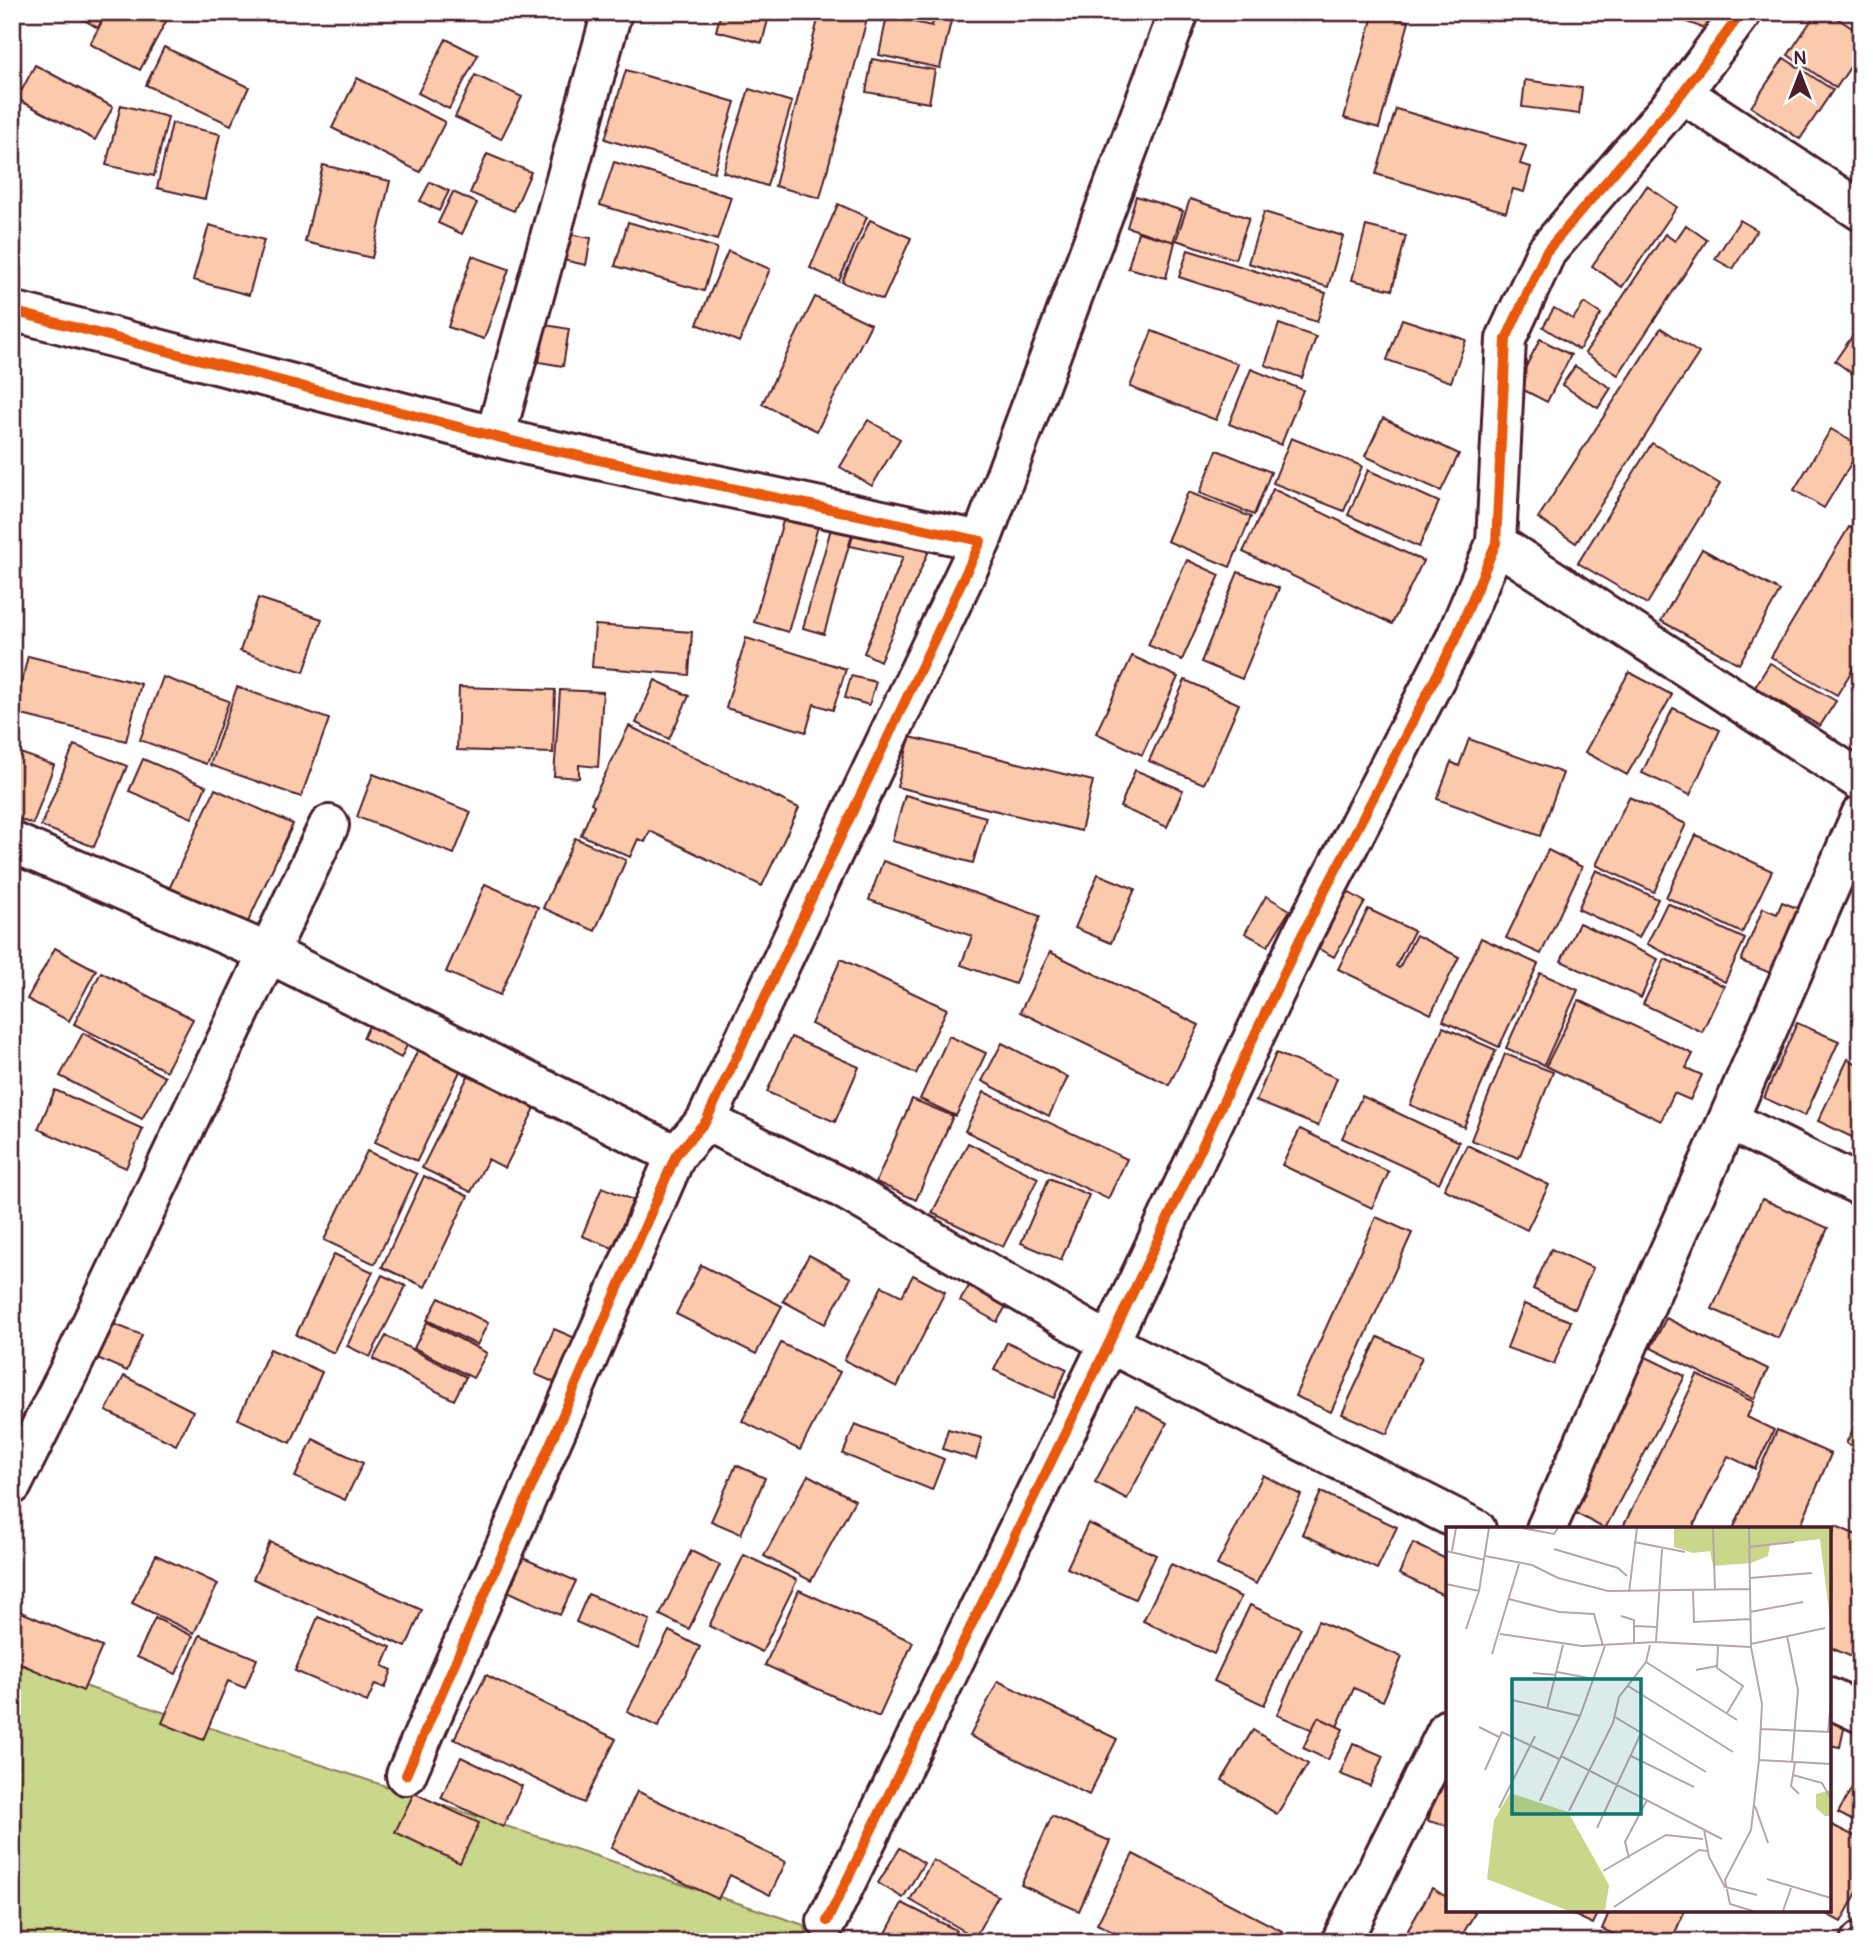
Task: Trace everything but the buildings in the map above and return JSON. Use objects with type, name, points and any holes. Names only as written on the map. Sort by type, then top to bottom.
[{"type":"street","points":[[495,437],[612,12]]},
{"type":"street","points":[[406,1775],[676,1155],[706,1121],[981,541],[1179,12]]},
{"type":"street","points":[[827,1921],[1109,1343],[1301,935],[1455,640],[1496,542],[1506,339],[1546,252],[1682,93],[1742,12]]},
{"type":"street","points":[[1682,93],[1861,211]]},
{"type":"street","points":[[12,310],[495,437],[981,541]]},
{"type":"street","points":[[1496,542],[1861,780]]},
{"type":"street","points":[[1547,1527],[1861,815]]},
{"type":"street","points":[[12,1485],[71,1369],[329,825]]},
{"type":"street","points":[[12,842],[268,953],[676,1155]]},
{"type":"street","points":[[1728,1120],[1861,1186]]},
{"type":"street","points":[[706,1121],[840,1187],[1109,1343],[1472,1527]]},
{"type":"street","points":[[1831,1699],[1861,1713]]},
{"type":"street","points":[[1341,1942],[1446,1733]]},
{"type":"green space","points":[[12,1662],[804,1925],[811,1942],[12,1942]]},
{"type":"cycle path","points":[[827,1921],[1109,1343],[1302,935],[1455,640],[1496,543],[1506,339],[1546,252],[1682,93],[1742,12]]},
{"type":"cycle path","points":[[12,311],[528,445],[981,541],[706,1121],[676,1155],[406,1775]]}]
